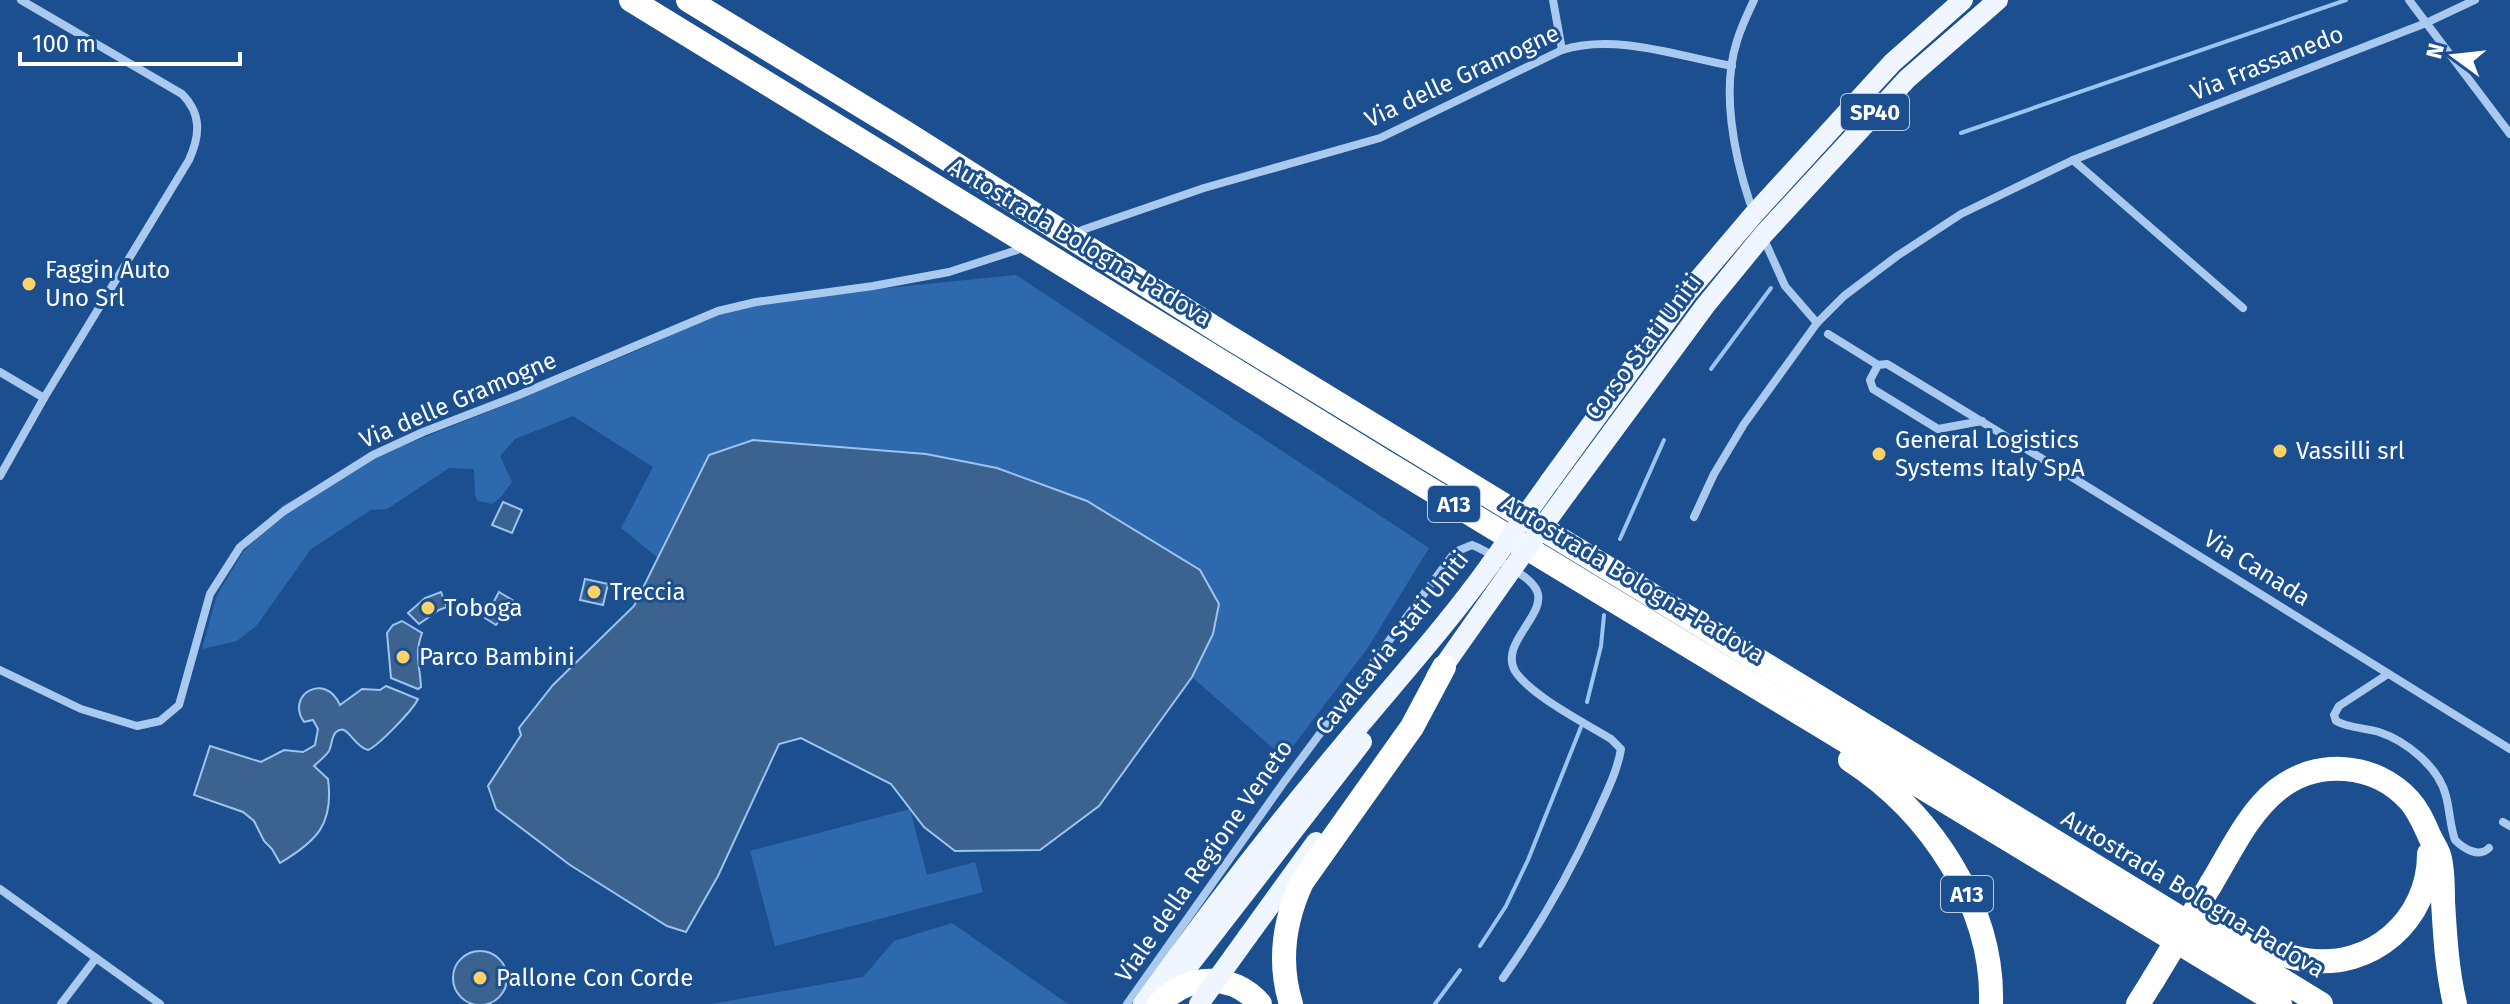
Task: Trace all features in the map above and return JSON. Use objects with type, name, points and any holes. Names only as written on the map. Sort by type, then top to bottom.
[{"type":"highway","name":"Autostrada Bologna-Padova","points":[[631,0],[1380,459],[2280,1004]]},
{"type":"highway","name":"Autostrada Bologna-Padova","points":[[688,0],[906,133],[1219,331],[2321,1004]]},
{"type":"highway","name":"A13","points":[[1380,459],[1564,588],[1836,751],[1885,786],[1931,838],[1968,896],[1985,942],[1991,975],[1991,1004]]},
{"type":"highway","points":[[1291,1004],[1283,949],[1293,902],[1302,882],[1412,727],[1444,667]]},
{"type":"highway","points":[[2138,1004],[2253,817],[2289,781],[2323,769],[2348,769],[2372,774],[2392,785],[2423,819],[2440,858],[2447,961],[2455,1004]]},
{"type":"highway","points":[[2078,857],[2282,955],[2336,961],[2370,951],[2387,942],[2403,927],[2424,892],[2429,866],[2429,835]]},
{"type":"highway","points":[[1159,1004],[1182,986],[1212,980],[1242,989],[1260,1004]]},
{"type":"main road","name":"SP40","points":[[1752,208],[1892,63],[1963,0]]},
{"type":"main road","name":"SP40","points":[[1765,241],[1907,79],[1998,0]]},
{"type":"main road","name":"Cavalcavia Stati Uniti","points":[[1199,1004],[1444,667],[1498,570],[1559,487],[1687,293],[1752,208]]},
{"type":"main road","name":"Corso Stati Uniti","points":[[1559,487],[1705,306],[1765,241]]},
{"type":"main road","name":"Cavalcavia Stati Uniti","points":[[1143,1004],[1301,795],[1460,606],[1498,570]]},
{"type":"main road","points":[[1159,1004],[1421,667],[1460,606]]},
{"type":"street","points":[[0,476],[189,160],[195,146],[198,122],[194,108],[182,94],[21,0]]},
{"type":"street","points":[[1553,0],[1562,50]]},
{"type":"street","points":[[1752,208],[1735,147],[1731,106],[1732,66],[1737,40],[1754,0]]},
{"type":"street","points":[[2409,0],[2510,134]]},
{"type":"street","name":"Via Frassanedo","points":[[1817,323],[1844,296],[1961,214],[2073,160],[2426,23],[2475,0]]},
{"type":"street","name":"Via delle Gramogne","points":[[1082,230],[1204,188],[1380,138],[1578,45],[1609,44],[1732,66]]},
{"type":"street","points":[[2073,160],[2243,308]]},
{"type":"street","points":[[1694,517],[1714,474],[1744,424],[1817,323],[1785,286],[1765,241]]},
{"type":"street","name":"Via delle Gramogne","points":[[0,670],[81,709],[137,726],[160,721],[179,705],[210,594],[240,547],[284,511],[373,455],[718,311],[756,302],[949,272],[1017,250]]},
{"type":"street","name":"Via Canada","points":[[1828,334],[1878,365],[1887,364],[1982,421],[2510,749]]},
{"type":"street","points":[[1878,365],[1870,380],[1873,389],[1938,429],[1982,421]]},
{"type":"street","points":[[0,372],[44,398]]},
{"type":"street","name":"Viale della Regione Veneto","points":[[1127,1004],[1284,782],[1455,552],[1472,545],[1528,579],[1538,592],[1538,604],[1512,656],[1513,669],[1529,687],[1611,739],[1621,749],[1613,779],[1571,871],[1537,930],[1503,978]]},
{"type":"street","points":[[2388,674],[2339,706],[2334,715],[2336,721],[2389,736],[2425,761],[2446,793],[2455,840],[2477,854],[2489,848]]},
{"type":"street","points":[[0,889],[160,1004]]},
{"type":"street","points":[[61,1004],[96,958]]},
{"type":"shaded area","points":[[1016,275],[1429,548],[1367,649],[1284,758],[1192,677],[1213,634],[997,468],[926,454],[753,440],[709,455],[658,558],[621,528],[653,467],[573,416],[515,439],[500,456],[512,482],[492,504],[478,501],[474,469],[449,468],[387,509],[371,510],[311,549],[257,625],[237,641],[202,649],[217,595],[243,552],[282,506],[374,457],[641,349],[720,313],[798,297]]},
{"type":"shaded area","points":[[753,440],[926,454],[997,468],[1087,501],[1200,570],[1219,604],[1213,634],[1192,677],[1099,806],[1040,850],[955,851],[924,827],[891,784],[801,738],[779,744],[718,876],[686,932],[667,926],[570,865],[496,809],[488,786],[521,735],[519,728],[553,685],[634,606],[709,455]]},
{"type":"shaded area","points":[[503,502],[522,510],[512,533],[492,525]]},
{"type":"shaded area","name":"Treccia","points":[[585,579],[608,584],[603,605],[580,600]]},
{"type":"shaded area","name":"Toboga","points":[[441,592],[447,607],[419,624],[408,613],[425,598]]},
{"type":"shaded area","points":[[499,592],[514,601],[496,625],[485,618]]},
{"type":"shaded area","name":"Parco Bambini","points":[[402,621],[422,633],[418,654],[421,687],[418,689],[391,678],[387,633],[393,625]]},
{"type":"shaded area","points":[[386,686],[418,699],[395,727],[368,750],[344,730],[336,732],[329,751],[314,766],[328,779],[325,820],[313,839],[280,863],[254,821],[243,812],[194,795],[210,746],[261,762],[284,750],[303,752],[315,745],[318,729],[313,720],[304,722],[299,712],[303,696],[309,691],[317,688],[325,690],[340,705],[362,689],[380,690]]},
{"type":"shaded area","points":[[910,809],[927,875],[975,862],[983,892],[775,946],[750,851]]},
{"type":"shaded area","points":[[952,923],[1068,1004],[711,1004],[863,977],[894,941]]},
{"type":"shaded area","name":"Pallone Con Corde","points":[[480,951],[499,959],[507,978],[499,997],[480,1005],[461,997],[453,978],[461,959]]},
{"type":"waterway","points":[[1961,133],[2346,0]]},
{"type":"waterway","points":[[1711,369],[1771,288]]},
{"type":"waterway","points":[[1620,539],[1664,440]]},
{"type":"waterway","points":[[1587,702],[1601,646],[1604,615]]},
{"type":"waterway","points":[[1480,946],[1506,906],[1528,860],[1581,727]]},
{"type":"waterway","points":[[1435,1004],[1460,970]]},
{"type":"place","name":"Faggin Auto Uno Srl","points":[[29,284]]},
{"type":"place","name":"Vassilli srl","points":[[2280,451]]},
{"type":"place","name":"General Logistics Systems Italy SpA","points":[[1879,454]]},
{"type":"place","name":"Treccia","points":[[594,592]]},
{"type":"place","name":"Toboga","points":[[428,608]]},
{"type":"place","name":"Parco Bambini","points":[[403,657]]},
{"type":"place","name":"Pallone Con Corde","points":[[480,978]]}]
